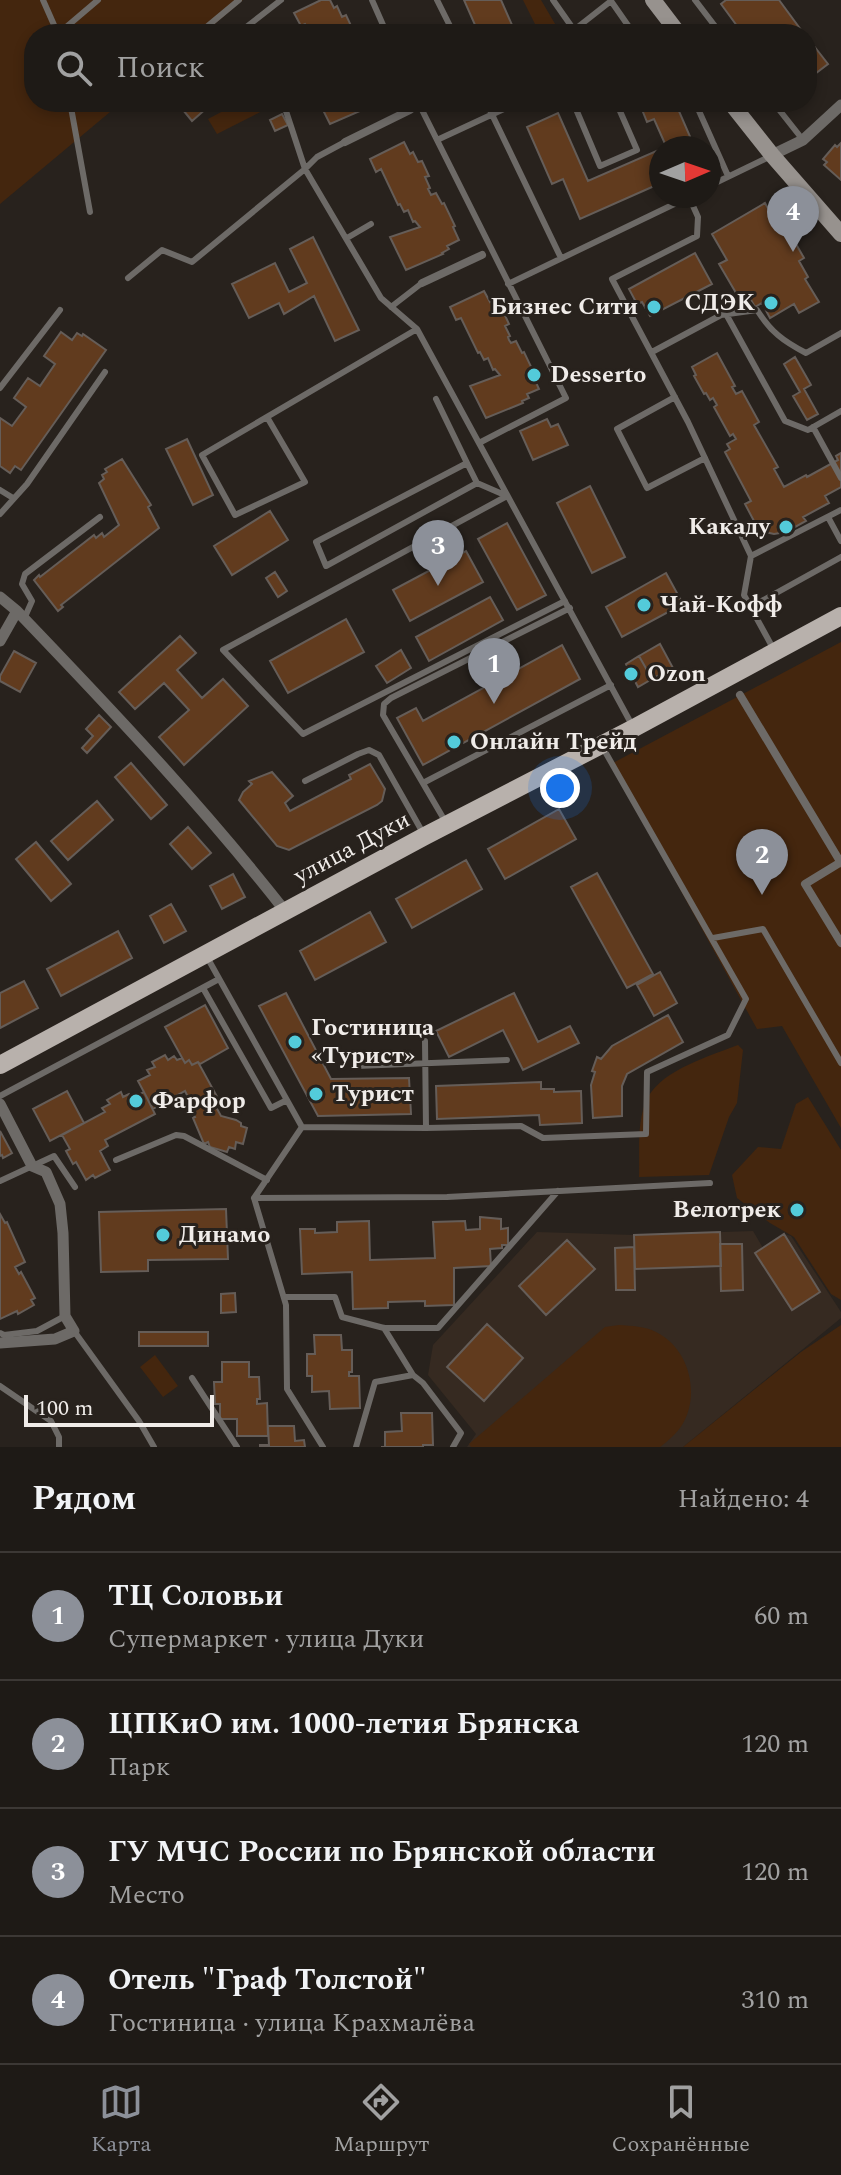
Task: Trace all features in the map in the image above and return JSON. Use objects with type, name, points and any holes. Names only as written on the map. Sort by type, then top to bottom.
[{"type":"main road","points":[[653,0],[671,24]]},
{"type":"main road","points":[[738,112],[841,234]]},
{"type":"main road","name":"улица Дуки","points":[[0,1065],[841,616]]},
{"type":"street","points":[[772,155],[803,140],[841,105]]},
{"type":"street","points":[[345,142],[406,112]]},
{"type":"street","points":[[422,283],[482,255]]},
{"type":"street","points":[[0,597],[146,746],[285,911]]},
{"type":"street","points":[[0,641],[20,615]]},
{"type":"street","points":[[740,695],[841,862],[805,884],[841,943]]},
{"type":"street","points":[[0,1104],[32,1166],[46,1172],[60,1204],[65,1316],[74,1331],[55,1339],[0,1343]]},
{"type":"lane","points":[[43,0],[54,24]]},
{"type":"lane","points":[[70,24],[98,0]]},
{"type":"lane","points":[[210,24],[239,0]]},
{"type":"lane","points":[[250,24],[281,0]]},
{"type":"lane","points":[[372,0],[383,24]]},
{"type":"lane","points":[[437,0],[449,24]]},
{"type":"lane","points":[[553,0],[570,24]]},
{"type":"lane","points":[[695,0],[713,24]]},
{"type":"lane","points":[[582,24],[611,1],[627,24]]},
{"type":"lane","points":[[72,112],[90,212]]},
{"type":"lane","points":[[286,112],[305,169],[381,298],[417,329],[634,728]]},
{"type":"lane","points":[[423,112],[566,398],[479,443]]},
{"type":"lane","points":[[577,112],[600,166],[637,150],[620,112]]},
{"type":"lane","points":[[699,112],[728,176]]},
{"type":"lane","points":[[781,112],[803,140]]},
{"type":"lane","points":[[437,140],[492,113],[561,258]]},
{"type":"lane","points":[[128,278],[162,250],[192,262],[317,157],[345,142]]},
{"type":"lane","points":[[721,180],[772,155]]},
{"type":"lane","points":[[508,284],[665,208]]},
{"type":"lane","points":[[695,208],[698,217],[697,236],[612,279],[675,397],[751,556],[744,595],[775,651]]},
{"type":"lane","points":[[347,238],[371,224]]},
{"type":"lane","points":[[391,307],[422,283]]},
{"type":"lane","points":[[0,388],[60,310]]},
{"type":"lane","points":[[652,352],[726,314],[757,310],[769,330],[806,353],[841,333]]},
{"type":"lane","points":[[726,314],[785,421],[808,430],[841,411]]},
{"type":"lane","points":[[267,417],[305,482],[235,515],[202,455],[417,329]]},
{"type":"lane","points":[[439,370],[448,365]]},
{"type":"lane","points":[[0,514],[27,484],[105,372]]},
{"type":"lane","points":[[675,397],[617,429],[647,488],[705,458]]},
{"type":"lane","points":[[436,399],[477,483],[507,496]]},
{"type":"lane","points":[[813,427],[841,478]]},
{"type":"lane","points":[[467,463],[316,542],[326,566],[477,483]]},
{"type":"lane","points":[[0,490],[13,498]]},
{"type":"lane","points":[[507,496],[223,650],[303,734],[568,604]]},
{"type":"lane","points":[[751,556],[841,510]]},
{"type":"lane","points":[[20,615],[32,601],[22,584],[25,574],[100,517]]},
{"type":"lane","points":[[828,517],[841,541]]},
{"type":"lane","points":[[751,607],[841,557]]},
{"type":"lane","points":[[447,824],[383,715],[384,704],[568,604]]},
{"type":"lane","points":[[423,783],[611,685]]},
{"type":"lane","points":[[302,1127],[521,1126],[543,1138],[646,1134],[647,1072],[728,1035],[746,999],[602,745]]},
{"type":"lane","points":[[305,781],[369,750],[379,755],[425,836]]},
{"type":"lane","points":[[713,938],[763,929],[841,1063]]},
{"type":"lane","points":[[206,954],[302,1127]]},
{"type":"lane","points":[[0,1096],[219,979]]},
{"type":"lane","points":[[203,988],[271,1108],[287,1100]]},
{"type":"lane","points":[[425,1041],[426,1128]]},
{"type":"lane","points":[[356,1066],[507,1060]]},
{"type":"lane","points":[[254,1198],[302,1127]]},
{"type":"lane","points":[[116,1160],[176,1135],[184,1136],[267,1180]]},
{"type":"lane","points":[[0,1181],[54,1156],[75,1187]]},
{"type":"lane","points":[[254,1198],[447,1197],[710,1183]]},
{"type":"lane","points":[[284,1297],[335,1297],[342,1317],[384,1328],[438,1328],[558,1191]]},
{"type":"lane","points":[[254,1198],[286,1305],[287,1389],[323,1447]]},
{"type":"lane","points":[[0,1333],[37,1331],[65,1316]]},
{"type":"lane","points":[[384,1328],[413,1375],[423,1383],[461,1433],[453,1447]]},
{"type":"lane","points":[[74,1331],[139,1421],[154,1447]]},
{"type":"lane","points":[[356,1447],[375,1382],[413,1375]]},
{"type":"lane","points":[[192,1378],[237,1447]]},
{"type":"lane","points":[[0,1386],[51,1421],[59,1437],[59,1447]]},
{"type":"shaded area","points":[[0,0],[243,0],[215,24],[24,24],[24,112],[110,112],[0,204]]},
{"type":"shaded area","points":[[523,0],[541,0],[555,24],[535,24]]},
{"type":"shaded area","points":[[221,112],[260,112],[217,134],[208,119]]},
{"type":"shaded area","points":[[841,642],[841,1128],[782,1026],[757,1029],[611,764]]},
{"type":"shaded area","points":[[738,1045],[743,1050],[737,1103],[709,1175],[639,1177],[642,1115],[655,1087],[676,1071]]},
{"type":"shaded area","name":"Велотрек","points":[[808,1097],[841,1150],[841,1300],[831,1294],[794,1237],[737,1198],[732,1175],[758,1147],[781,1149],[796,1104]]},
{"type":"shaded area","points":[[753,1231],[763,1248],[784,1234],[791,1236],[841,1312],[841,1318],[683,1447],[467,1447],[476,1434],[428,1375],[433,1345],[537,1232],[634,1235]]},
{"type":"shaded area","points":[[841,1325],[841,1447],[683,1447],[801,1352]]},
{"type":"shaded area","points":[[605,1327],[643,1327],[656,1332],[677,1349],[684,1360],[691,1386],[688,1413],[675,1434],[660,1447],[471,1447],[469,1444]]},
{"type":"shaded area","points":[[155,1355],[178,1386],[163,1397],[140,1367]]},
{"type":"building","points":[[321,0],[330,0],[342,17],[346,15],[350,24],[300,24],[294,13]]},
{"type":"building","points":[[464,0],[501,0],[512,24],[475,24]]},
{"type":"building","points":[[726,0],[779,0],[797,24],[736,24],[721,4]]},
{"type":"building","points":[[817,50],[828,64],[817,72]]},
{"type":"building","points":[[185,112],[202,112],[192,121]]},
{"type":"building","points":[[324,112],[358,112],[330,124]]},
{"type":"building","points":[[643,112],[679,112],[690,136],[662,136],[654,119],[647,122]]},
{"type":"building","points":[[558,113],[588,181],[649,154],[649,188],[580,219],[563,179],[552,184],[527,127]]},
{"type":"building","points":[[282,114],[288,125],[275,131],[270,120]]},
{"type":"building","points":[[404,142],[410,154],[413,152],[418,162],[422,161],[429,176],[425,177],[428,189],[431,195],[436,193],[444,203],[459,240],[447,246],[449,249],[443,254],[406,270],[390,237],[420,227],[413,222],[408,210],[404,212],[398,205],[381,169],[376,172],[370,159]]},
{"type":"building","points":[[841,143],[841,180],[824,165],[827,162],[823,159],[835,145],[837,147]]},
{"type":"building","points":[[765,203],[775,221],[788,230],[804,258],[799,261],[808,277],[805,279],[819,302],[799,313],[794,304],[770,318],[762,303],[755,307],[747,293],[739,298],[719,264],[727,260],[712,234]]},
{"type":"building","points":[[313,237],[359,330],[335,341],[314,296],[284,314],[279,303],[249,318],[232,284],[275,263],[289,292],[307,283],[290,249]]},
{"type":"building","points":[[695,253],[712,284],[650,316],[642,302],[637,304],[629,289]]},
{"type":"building","points":[[484,291],[498,310],[502,309],[509,324],[505,326],[509,340],[511,343],[516,341],[524,352],[539,389],[527,394],[529,398],[523,403],[486,418],[470,386],[500,375],[493,370],[488,358],[484,360],[478,353],[461,318],[456,320],[450,307]]},
{"type":"building","points":[[61,332],[72,340],[77,333],[83,334],[106,350],[21,470],[15,466],[10,473],[0,466],[0,418],[12,426],[26,407],[14,398],[28,378],[40,386],[55,364],[44,356]]},
{"type":"building","points":[[717,353],[735,386],[732,387],[736,394],[742,391],[759,422],[754,425],[778,467],[774,469],[784,487],[838,460],[836,456],[841,453],[841,487],[825,496],[829,503],[803,517],[806,521],[786,532],[765,532],[755,523],[745,504],[751,501],[725,452],[730,449],[727,444],[736,439],[733,434],[730,436],[714,407],[717,405],[713,398],[710,400],[704,394],[694,376],[692,367]]},
{"type":"building","points":[[795,357],[811,385],[804,389],[818,414],[807,420],[793,396],[800,392],[784,364]]},
{"type":"building","points":[[547,419],[551,427],[558,424],[568,445],[533,460],[520,431]]},
{"type":"building","points":[[187,439],[213,495],[193,505],[166,449]]},
{"type":"building","points":[[122,459],[151,505],[148,507],[159,528],[61,605],[63,607],[58,611],[34,580],[94,535],[96,538],[102,533],[104,537],[119,525],[99,483],[107,472],[105,469]]},
{"type":"building","points":[[590,486],[625,557],[592,573],[557,503]]},
{"type":"building","points":[[270,511],[288,540],[232,575],[214,546]]},
{"type":"building","points":[[507,523],[546,595],[517,610],[478,539]]},
{"type":"building","points":[[466,551],[483,582],[410,621],[393,590]]},
{"type":"building","points":[[275,572],[287,591],[278,597],[266,578]]},
{"type":"building","name":"Чай-Кофф","points":[[666,573],[683,604],[622,637],[606,607]]},
{"type":"building","points":[[490,597],[503,620],[429,661],[416,637]]},
{"type":"building","points":[[346,619],[364,652],[288,693],[270,661]]},
{"type":"building","points":[[180,636],[196,653],[177,670],[202,698],[223,679],[248,706],[184,765],[159,737],[189,710],[164,683],[135,709],[119,692]]},
{"type":"building","points":[[660,644],[673,668],[652,679],[639,656]]},
{"type":"building","points":[[562,645],[580,679],[423,765],[397,718],[416,708],[423,721]]},
{"type":"building","points":[[401,650],[411,668],[387,683],[376,666]]},
{"type":"building","points":[[14,651],[36,663],[20,692],[0,681]]},
{"type":"building","points":[[639,656],[652,679],[638,687],[626,664]]},
{"type":"building","points":[[99,715],[111,727],[87,753],[82,748],[93,736],[86,729]]},
{"type":"building","points":[[131,763],[167,805],[151,819],[115,777]]},
{"type":"building","points":[[370,764],[385,789],[382,801],[289,850],[277,846],[239,800],[252,784],[249,781],[272,772],[293,796],[285,803],[290,811],[351,779],[349,775]]},
{"type":"building","points":[[97,801],[113,820],[68,860],[51,841]]},
{"type":"building","points":[[559,809],[576,839],[505,879],[488,849]]},
{"type":"building","points":[[188,827],[211,853],[192,869],[170,844]]},
{"type":"building","points":[[36,842],[71,884],[51,901],[16,859]]},
{"type":"building","points":[[466,860],[482,889],[412,928],[396,899]]},
{"type":"building","points":[[597,873],[653,974],[627,988],[571,887]]},
{"type":"building","points":[[233,874],[245,897],[222,909],[210,886]]},
{"type":"building","points":[[171,904],[186,931],[164,943],[150,916]]},
{"type":"building","points":[[370,912],[386,942],[315,980],[300,951]]},
{"type":"building","points":[[118,931],[132,958],[61,996],[47,969]]},
{"type":"building","points":[[660,972],[677,1003],[654,1016],[637,985]]},
{"type":"building","points":[[24,981],[38,1008],[0,1028],[0,993]]},
{"type":"building","name":"Гостиница «Турист»","points":[[286,993],[331,1079],[409,1078],[411,1114],[318,1116],[259,1006]]},
{"type":"building","points":[[514,993],[538,1042],[570,1026],[579,1043],[523,1070],[503,1030],[449,1057],[436,1031]]},
{"type":"building","points":[[205,1005],[228,1048],[200,1064],[192,1065],[189,1060],[185,1063],[165,1027]]},
{"type":"building","points":[[668,1015],[683,1042],[627,1074],[622,1086],[622,1116],[593,1118],[591,1085],[597,1057],[601,1059],[612,1046]]},
{"type":"building","points":[[165,1055],[168,1060],[174,1056],[177,1060],[182,1058],[185,1063],[189,1060],[192,1065],[198,1062],[221,1104],[216,1107],[221,1116],[236,1120],[247,1128],[243,1144],[236,1142],[235,1149],[229,1147],[227,1152],[210,1147],[208,1142],[204,1144],[193,1118],[192,1112],[195,1111],[185,1091],[153,1109],[138,1081],[150,1075],[147,1070],[155,1067],[152,1062]]},
{"type":"building","points":[[541,1082],[541,1089],[554,1089],[554,1092],[581,1091],[582,1123],[540,1125],[539,1115],[437,1119],[436,1086]]},
{"type":"building","points":[[67,1091],[84,1123],[50,1141],[33,1109]]},
{"type":"building","points":[[121,1092],[123,1097],[129,1094],[132,1098],[144,1092],[155,1114],[105,1140],[108,1146],[100,1151],[110,1170],[86,1180],[66,1151],[70,1149],[62,1135],[105,1112],[102,1108],[110,1104],[107,1100]]},
{"type":"building","points":[[0,1131],[12,1153],[3,1158],[0,1156]]},
{"type":"building","name":"Динамо","points":[[226,1209],[228,1259],[148,1260],[148,1271],[101,1272],[99,1212]]},
{"type":"building","points":[[0,1214],[7,1222],[25,1262],[15,1267],[35,1298],[31,1300],[34,1305],[0,1319]]},
{"type":"building","points":[[480,1217],[501,1219],[501,1229],[508,1228],[508,1245],[490,1249],[491,1266],[454,1268],[454,1305],[425,1306],[425,1301],[388,1302],[388,1308],[353,1309],[352,1272],[302,1274],[300,1229],[315,1229],[315,1233],[337,1232],[337,1222],[369,1221],[370,1260],[435,1258],[433,1222],[465,1221],[466,1230],[480,1229]]},
{"type":"building","points":[[720,1232],[721,1266],[635,1269],[634,1235]]},
{"type":"building","points":[[784,1234],[820,1292],[792,1310],[755,1253]]},
{"type":"building","points":[[567,1240],[595,1269],[546,1315],[519,1286]]},
{"type":"building","points":[[720,1244],[742,1244],[743,1290],[721,1291]]},
{"type":"building","points":[[634,1247],[635,1290],[616,1290],[615,1248]]},
{"type":"building","points":[[235,1293],[236,1312],[221,1313],[221,1294]]},
{"type":"building","points":[[487,1324],[523,1358],[484,1401],[447,1367]]},
{"type":"building","points":[[139,1332],[208,1332],[208,1346],[139,1346]]},
{"type":"building","points":[[314,1335],[341,1335],[342,1350],[352,1350],[352,1372],[349,1376],[359,1376],[360,1408],[330,1409],[329,1391],[312,1392],[312,1376],[307,1376],[307,1354],[315,1354]]},
{"type":"building","points":[[222,1362],[249,1362],[249,1377],[259,1377],[260,1399],[257,1399],[257,1404],[267,1403],[268,1436],[237,1436],[237,1419],[220,1419],[220,1404],[215,1404],[214,1382],[222,1382]]},
{"type":"building","points":[[401,1413],[432,1413],[433,1445],[385,1447],[385,1432],[402,1431]]},
{"type":"building","points":[[268,1426],[294,1426],[295,1441],[304,1440],[305,1447],[260,1447],[269,1445]]},
{"type":"place","name":"Отель \"Граф Толстой\"","points":[[793,252]]},
{"type":"place","name":"СДЭК","points":[[771,303]]},
{"type":"place","name":"Бизнес Сити","points":[[654,307]]},
{"type":"place","name":"Desserto","points":[[534,375]]},
{"type":"place","name":"Какаду","points":[[786,527]]},
{"type":"place","name":"ГУ МЧС России по Брянской области","points":[[438,586]]},
{"type":"place","name":"Чай-Кофф","points":[[644,605]]},
{"type":"place","name":"Ozon","points":[[631,674]]},
{"type":"place","name":"ТЦ Соловьи","points":[[494,704]]},
{"type":"place","name":"Онлайн Трейд","points":[[454,742]]},
{"type":"place","name":"ЦПКиО им. 1000-летия Брянска","points":[[762,895]]},
{"type":"place","name":"Гостиница «Турист»","points":[[295,1042]]},
{"type":"place","name":"Турист","points":[[316,1094]]},
{"type":"place","name":"Фарфор","points":[[136,1101]]},
{"type":"place","name":"Велотрек","points":[[797,1210]]},
{"type":"place","name":"Динамо","points":[[163,1235]]}]
